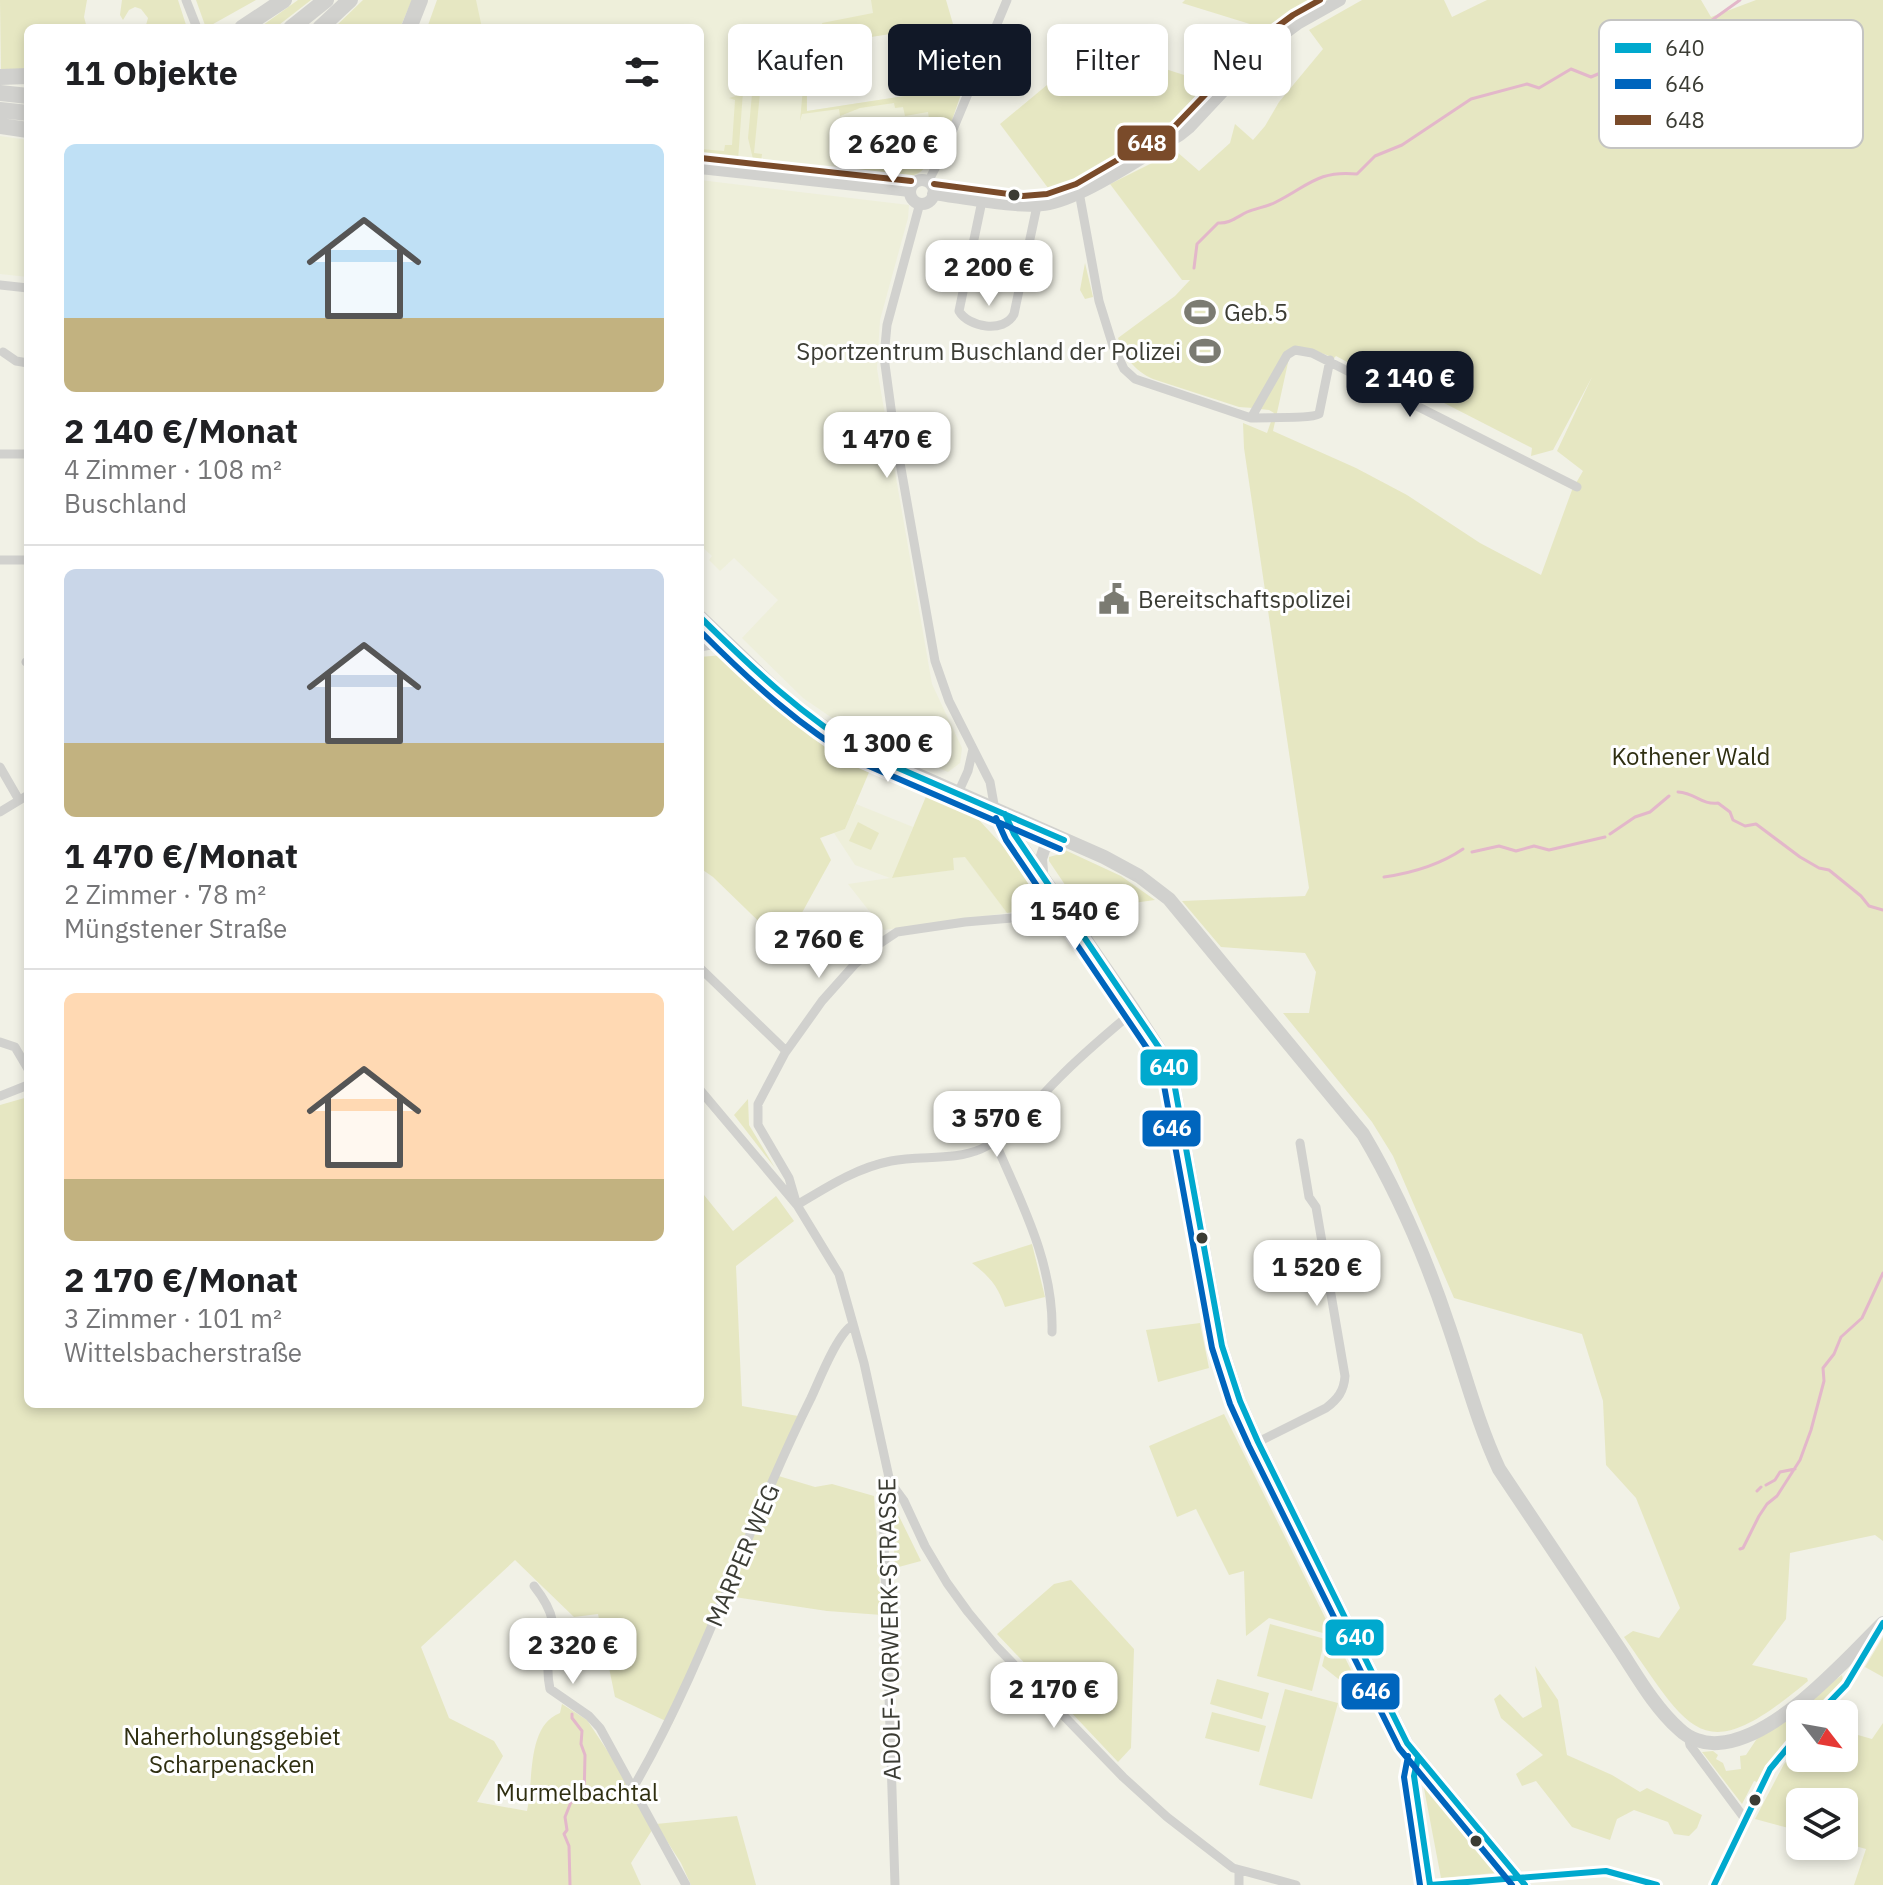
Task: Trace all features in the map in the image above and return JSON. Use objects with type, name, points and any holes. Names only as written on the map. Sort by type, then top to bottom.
[{"type":"highway","points":[[248,24],[284,0]]},
{"type":"highway","points":[[296,24],[326,0]]},
{"type":"highway","points":[[324,24],[350,0]]},
{"type":"highway","points":[[411,24],[420,0]]},
{"type":"highway","points":[[0,77],[24,76]]},
{"type":"highway","points":[[0,93],[24,96]]},
{"type":"highway","points":[[0,110],[24,113]]},
{"type":"highway","points":[[0,126],[24,129]]},
{"type":"main road","points":[[704,621],[794,707],[837,737],[866,754],[1139,876],[1167,898],[1363,1134],[1382,1166],[1429,1272],[1482,1433],[1499,1469],[1642,1682],[1669,1719],[1688,1736],[1717,1743],[1753,1733],[1804,1697],[1882,1624]]},
{"type":"street","points":[[186,0],[195,24]]},
{"type":"street","points":[[910,191],[912,199],[920,203],[929,201],[944,151],[1007,0]]},
{"type":"street","points":[[910,191],[918,181],[931,188],[982,201],[1037,206],[1061,201],[1180,135],[1261,51],[1299,23],[1340,0]]},
{"type":"street","points":[[704,168],[910,191]]},
{"type":"street","points":[[1079,192],[1099,301],[1113,346],[1124,369],[1135,379],[1251,418],[1294,416],[1311,419],[1319,414],[1330,360]]},
{"type":"street","points":[[982,201],[959,311],[970,322],[1000,327],[1007,324],[1014,314],[1037,206]]},
{"type":"street","points":[[920,203],[887,325],[884,357],[935,661],[949,701],[990,782],[1000,812],[1164,1055],[1173,1077],[1222,1346],[1240,1401],[1258,1442],[1398,1727],[1418,1758],[1522,1882]]},
{"type":"street","points":[[0,285],[24,288]]},
{"type":"street","points":[[3,352],[24,362]]},
{"type":"street","points":[[1251,418],[1291,352],[1312,353],[1577,487]]},
{"type":"street","points":[[0,454],[24,454]]},
{"type":"street","points":[[0,560],[24,560]]},
{"type":"street","points":[[704,646],[716,644],[721,638]]},
{"type":"street","points":[[958,793],[973,749]]},
{"type":"street","points":[[0,767],[24,798],[0,812]]},
{"type":"street","points":[[1042,874],[1041,859],[1045,847],[1064,840]]},
{"type":"street","points":[[1061,900],[1035,916],[897,932],[858,961],[822,1001],[786,1051],[758,1104],[758,1125],[789,1178],[797,1205],[870,1167],[913,1158],[961,1155],[995,1142],[1062,1074],[1135,1010]]},
{"type":"street","points":[[704,972],[786,1051]]},
{"type":"street","points":[[0,1042],[15,1047],[24,1062]]},
{"type":"street","points":[[0,1096],[24,1087]]},
{"type":"street","name":"ADOLF-VORWERK-STRASSE","points":[[704,1095],[797,1205],[839,1274],[853,1325],[890,1482],[883,1508],[895,1885]]},
{"type":"street","points":[[995,1142],[1041,1255],[1053,1307],[1052,1332]]},
{"type":"street","points":[[1258,1442],[1326,1408],[1341,1394],[1344,1385],[1316,1207],[1309,1197],[1300,1143]]},
{"type":"street","name":"MARPER WEG","points":[[633,1788],[666,1731],[809,1402],[843,1334],[853,1325]]},
{"type":"street","points":[[890,1482],[904,1501],[947,1583],[997,1647],[1133,1787],[1239,1872],[1296,1885]]},
{"type":"street","points":[[534,1586],[553,1614],[554,1629],[548,1667],[550,1689],[589,1716],[600,1728],[686,1885]]},
{"type":"street","points":[[1832,1700],[1846,1685],[1882,1624]]},
{"type":"street","points":[[1688,1736],[1690,1745],[1745,1819]]},
{"type":"street","points":[[1714,1885],[1770,1769],[1786,1750]]},
{"type":"street","points":[[1418,1758],[1414,1776],[1430,1885],[1522,1882],[1606,1871],[1657,1885]]},
{"type":"street","points":[[1239,1872],[1239,1885]]},
{"type":"shaded area","points":[[451,0],[884,0],[888,33],[872,36],[872,24],[728,24],[728,96],[807,96],[807,111],[904,96],[960,96],[930,166],[908,178],[704,156],[704,24],[443,24]]},
{"type":"shaded area","points":[[0,136],[24,139],[24,277],[0,274]]},
{"type":"shaded area","points":[[704,180],[909,205],[880,320],[877,369],[932,684],[962,748],[960,763],[948,772],[857,735],[803,698],[742,638],[778,600],[734,558],[720,571],[709,560],[712,556],[704,549]]},
{"type":"shaded area","points":[[856,804],[913,827],[893,878],[953,870],[953,858],[965,856],[1007,913],[884,930],[848,884],[890,878],[855,865],[834,833],[845,829]]},
{"type":"green space","points":[[0,0],[87,0],[86,24],[24,24],[24,71],[1,72]]},
{"type":"green space","points":[[122,0],[178,0],[186,24],[146,24],[148,18],[135,7],[123,20],[120,15]]},
{"type":"green space","points":[[196,0],[256,0],[213,24],[205,24]]},
{"type":"green space","points":[[298,0],[311,0],[280,24],[265,24]]},
{"type":"green space","points":[[363,0],[412,0],[402,24],[338,24]]},
{"type":"green space","points":[[437,0],[476,0],[481,24],[428,24]]},
{"type":"green space","points":[[871,0],[946,0],[953,24],[888,24],[888,34],[872,37],[872,24],[822,23],[873,13]]},
{"type":"green space","points":[[1185,0],[1327,0],[1277,24],[1250,24],[1182,3]]},
{"type":"green space","name":"Kothener Wald","points":[[1362,0],[1444,0],[1452,17],[1487,0],[1701,0],[1711,17],[1756,0],[1883,0],[1883,1541],[1875,1535],[1790,1553],[1786,1619],[1752,1665],[1807,1678],[1808,1681],[1772,1709],[1744,1725],[1721,1732],[1702,1729],[1684,1717],[1624,1637],[1633,1631],[1659,1638],[1680,1608],[1636,1498],[1606,1465],[1603,1401],[1582,1334],[1454,1298],[1393,1156],[1372,1122],[1283,1013],[1309,1013],[1316,972],[1305,953],[1221,947],[1182,901],[1305,896],[1309,888],[1244,448],[1243,423],[1267,433],[1274,413],[1260,409],[1289,358],[1273,431],[1407,495],[1480,543],[1541,575],[1572,490],[1583,471],[1557,451],[1592,377],[1553,450],[1531,456],[1532,448],[1366,363],[1362,370],[1336,356],[1334,358],[1316,351],[1297,349],[1285,353],[1253,408],[1239,407],[1153,379],[1131,363],[1118,338],[1175,296],[1190,280],[1182,280],[1110,184],[1176,151],[1199,171],[1230,143],[1235,124],[1253,140],[1284,96],[1291,96],[1291,88],[1323,49],[1309,30]]},
{"type":"green space","points":[[1168,70],[1184,75],[1184,96],[1201,96],[1158,135],[1051,192],[1000,124],[1047,85],[1047,96],[1168,96]]},
{"type":"green space","points":[[743,96],[738,160],[704,156],[704,149],[724,151],[725,145],[732,145],[735,100],[729,98]]},
{"type":"green space","points":[[752,96],[760,96],[754,153],[762,154],[761,162],[753,159],[748,138]]},
{"type":"green space","points":[[802,96],[807,96],[807,111],[904,96],[960,96],[947,135],[930,166],[911,176],[877,176],[845,170],[842,163],[847,168],[934,152],[928,112],[905,116],[903,107],[895,108],[894,103],[860,108],[840,116],[839,109],[802,114],[800,121]]},
{"type":"green space","points":[[1085,263],[1093,297],[1085,299],[1080,290]]},
{"type":"green space","points":[[723,655],[810,735],[870,770],[845,829],[820,838],[831,860],[798,920],[804,927],[786,948],[704,871],[704,657]]},
{"type":"green space","points":[[927,794],[979,820],[1003,846],[1040,899],[1030,910],[1007,913],[965,857],[953,858],[954,870],[892,878]]},
{"type":"green space","points":[[858,822],[879,833],[871,850],[849,841]]},
{"type":"green space","points":[[1065,850],[1121,876],[1155,900],[1082,910],[1049,861],[1049,857]]},
{"type":"green space","points":[[24,1098],[24,1408],[704,1408],[704,1195],[733,1231],[776,1196],[794,1221],[736,1266],[742,1406],[798,1416],[772,1474],[815,1487],[832,1484],[874,1496],[882,1615],[827,1611],[728,1596],[672,1724],[615,1697],[598,1614],[574,1617],[515,1560],[421,1647],[449,1718],[494,1741],[503,1756],[477,1802],[527,1811],[533,1756],[541,1730],[560,1713],[562,1704],[587,1720],[656,1824],[631,1863],[641,1885],[0,1885],[0,1105]]},
{"type":"green space","points":[[748,1099],[749,1125],[775,1168],[734,1115]]},
{"type":"green space","points":[[1032,1244],[1045,1297],[1005,1307],[992,1282],[972,1263]]},
{"type":"green space","points":[[1200,1323],[1209,1368],[1158,1382],[1146,1330]]},
{"type":"green space","points":[[1224,1414],[1362,1692],[1351,1689],[1322,1666],[1330,1635],[1269,1618],[1246,1636],[1244,1571],[1229,1575],[1196,1509],[1177,1517],[1149,1446]]},
{"type":"green space","points":[[892,1508],[896,1510],[921,1561],[895,1568]]},
{"type":"green space","points":[[1071,1580],[1134,1649],[1131,1748],[1118,1762],[997,1634],[1054,1584]]},
{"type":"green space","points":[[1270,1624],[1325,1639],[1312,1691],[1257,1676]]},
{"type":"green space","points":[[1883,1637],[1883,1677],[1865,1667]]},
{"type":"green space","points":[[1535,1666],[1558,1700],[1567,1755],[1612,1775],[1640,1792],[1647,1788],[1702,1815],[1697,1828],[1689,1836],[1674,1834],[1668,1822],[1634,1810],[1617,1819],[1610,1840],[1572,1827],[1536,1781],[1522,1786],[1516,1774],[1543,1755],[1501,1718],[1494,1699],[1500,1694],[1523,1718],[1542,1707]]},
{"type":"green space","points":[[1842,1675],[1843,1681],[1825,1700],[1808,1700]]},
{"type":"green space","points":[[1217,1679],[1269,1693],[1262,1719],[1210,1704]]},
{"type":"green space","points":[[1285,1689],[1338,1703],[1312,1799],[1259,1785]]},
{"type":"green space","points":[[1212,1712],[1266,1726],[1259,1752],[1205,1738]]},
{"type":"green space","points":[[1786,1716],[1786,1742],[1766,1765],[1757,1782],[1754,1781],[1742,1804],[1702,1752],[1713,1751],[1726,1771],[1741,1769],[1740,1756],[1746,1755],[1758,1737]]},
{"type":"green space","points":[[1883,1723],[1883,1885],[1854,1885],[1866,1849],[1858,1847],[1858,1788],[1786,1788],[1786,1827],[1755,1819],[1786,1762],[1786,1772],[1858,1772],[1858,1735],[1872,1739]]},
{"type":"green space","points":[[1422,1778],[1496,1864],[1495,1873],[1441,1878]]},
{"type":"green space","points":[[737,1816],[756,1885],[691,1885],[656,1824]]},
{"type":"waterway","points":[[1712,20],[1740,0]]},
{"type":"waterway","points":[[1194,268],[1197,244],[1218,223],[1273,204],[1314,180],[1332,174],[1357,174],[1375,156],[1402,145],[1471,99],[1527,84],[1539,88],[1571,69],[1591,77],[1599,74]]},
{"type":"waterway","points":[[1678,792],[1718,803],[1730,812],[1733,820],[1745,826],[1756,824],[1800,857],[1829,870],[1869,906],[1883,910]]},
{"type":"waterway","points":[[1610,834],[1635,817],[1650,812],[1669,796]]},
{"type":"waterway","points":[[1472,852],[1499,846],[1516,851],[1534,846],[1549,850],[1605,837]]},
{"type":"waterway","points":[[1384,877],[1426,867],[1463,849]]},
{"type":"waterway","points":[[1740,1549],[1767,1504],[1777,1496],[1800,1460],[1824,1381],[1823,1368],[1834,1354],[1841,1337],[1862,1318],[1883,1273]]},
{"type":"waterway","points":[[1766,1485],[1775,1480],[1780,1472],[1795,1469]]},
{"type":"waterway","points":[[1757,1491],[1761,1487]]},
{"type":"waterway","points":[[570,1885],[565,1817],[571,1802],[584,1800],[585,1755],[581,1744],[582,1731],[572,1714]]},
{"type":"transit line","name":"648","points":[[934,184],[1023,196],[1047,194],[1076,184],[1174,127],[1254,44],[1293,15],[1320,0]]},
{"type":"transit line","name":"648","points":[[704,158],[911,181]]},
{"type":"transit line","name":"640","points":[[704,621],[759,673],[843,740],[866,754],[1064,840]]},
{"type":"transit line","name":"646","points":[[704,635],[777,703],[818,735],[862,763],[1060,849]]},
{"type":"transit line","name":"640","points":[[1005,814],[1014,834],[1164,1055],[1173,1077],[1222,1346],[1240,1401],[1258,1442],[1407,1743],[1525,1885]]},
{"type":"transit line","name":"646","points":[[996,818],[1006,840],[1155,1060],[1163,1080],[1212,1348],[1230,1404],[1249,1446],[1399,1748],[1512,1885]]},
{"type":"transit line","name":"640","points":[[1832,1700],[1846,1685],[1883,1623]]},
{"type":"transit line","name":"640","points":[[1714,1885],[1770,1769],[1786,1750]]},
{"type":"transit line","name":"646","points":[[1408,1756],[1404,1777],[1420,1885]]},
{"type":"transit line","name":"640","points":[[1418,1758],[1414,1776],[1430,1885],[1606,1871],[1657,1885]]},
{"type":"place","name":"Geb.5","points":[[1200,312]]},
{"type":"place","name":"Sportzentrum Buschland der Polizei","points":[[1205,351]]},
{"type":"place","name":"Bereitschaftspolizei","points":[[1114,599]]},
{"type":"park label","name":"Naherholungsgebiet Scharpenacken","points":[[232,1750]]},
{"type":"park label","name":"Murmelbachtal","points":[[577,1792]]}]
